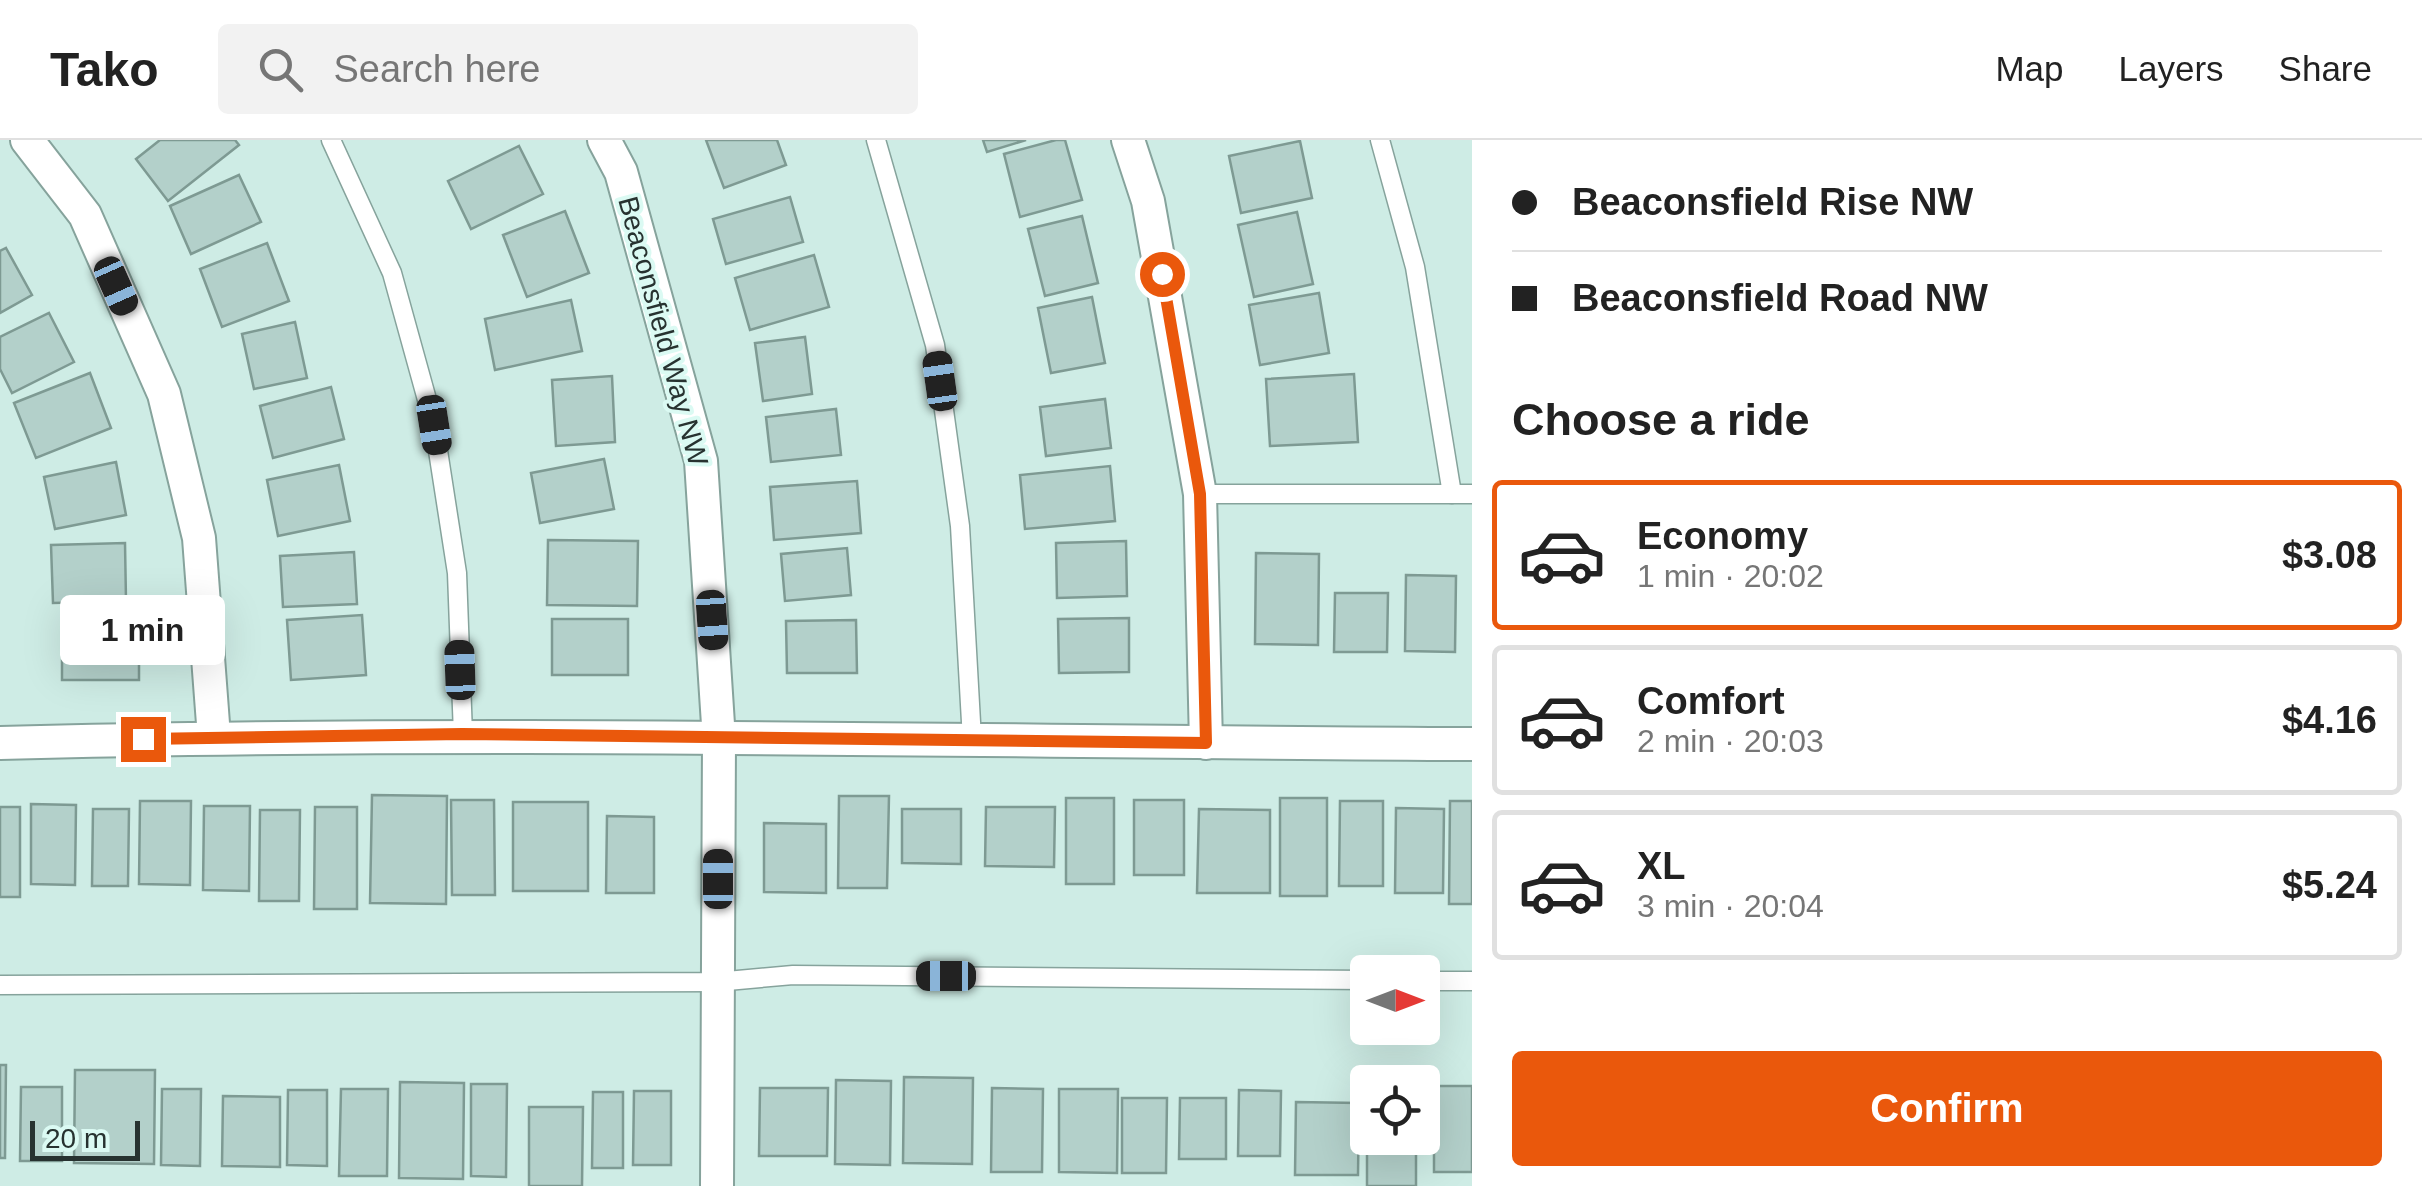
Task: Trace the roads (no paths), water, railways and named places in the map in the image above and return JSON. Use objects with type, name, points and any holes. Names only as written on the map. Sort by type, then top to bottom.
[{"type":"street","points":[[27,140],[85,215],[164,394],[199,538],[214,737]]},
{"type":"street","name":"Beaconsfield Way NW","points":[[604,140],[621,172],[701,462],[719,740],[717,1186]]},
{"type":"street","points":[[1128,140],[1148,201],[1200,494],[1206,743]]},
{"type":"street","points":[[0,743],[462,734],[719,740],[1472,744]]},
{"type":"lane","points":[[331,140],[392,274],[434,425],[457,574],[462,734]]},
{"type":"lane","points":[[876,140],[935,345],[960,526],[972,740]]},
{"type":"lane","points":[[1380,140],[1415,267],[1452,494]]},
{"type":"lane","points":[[1200,494],[1472,494]]},
{"type":"lane","points":[[0,985],[716,982],[794,975],[1350,980]]},
{"type":"lane","points":[[1440,980],[1472,981]]}]
